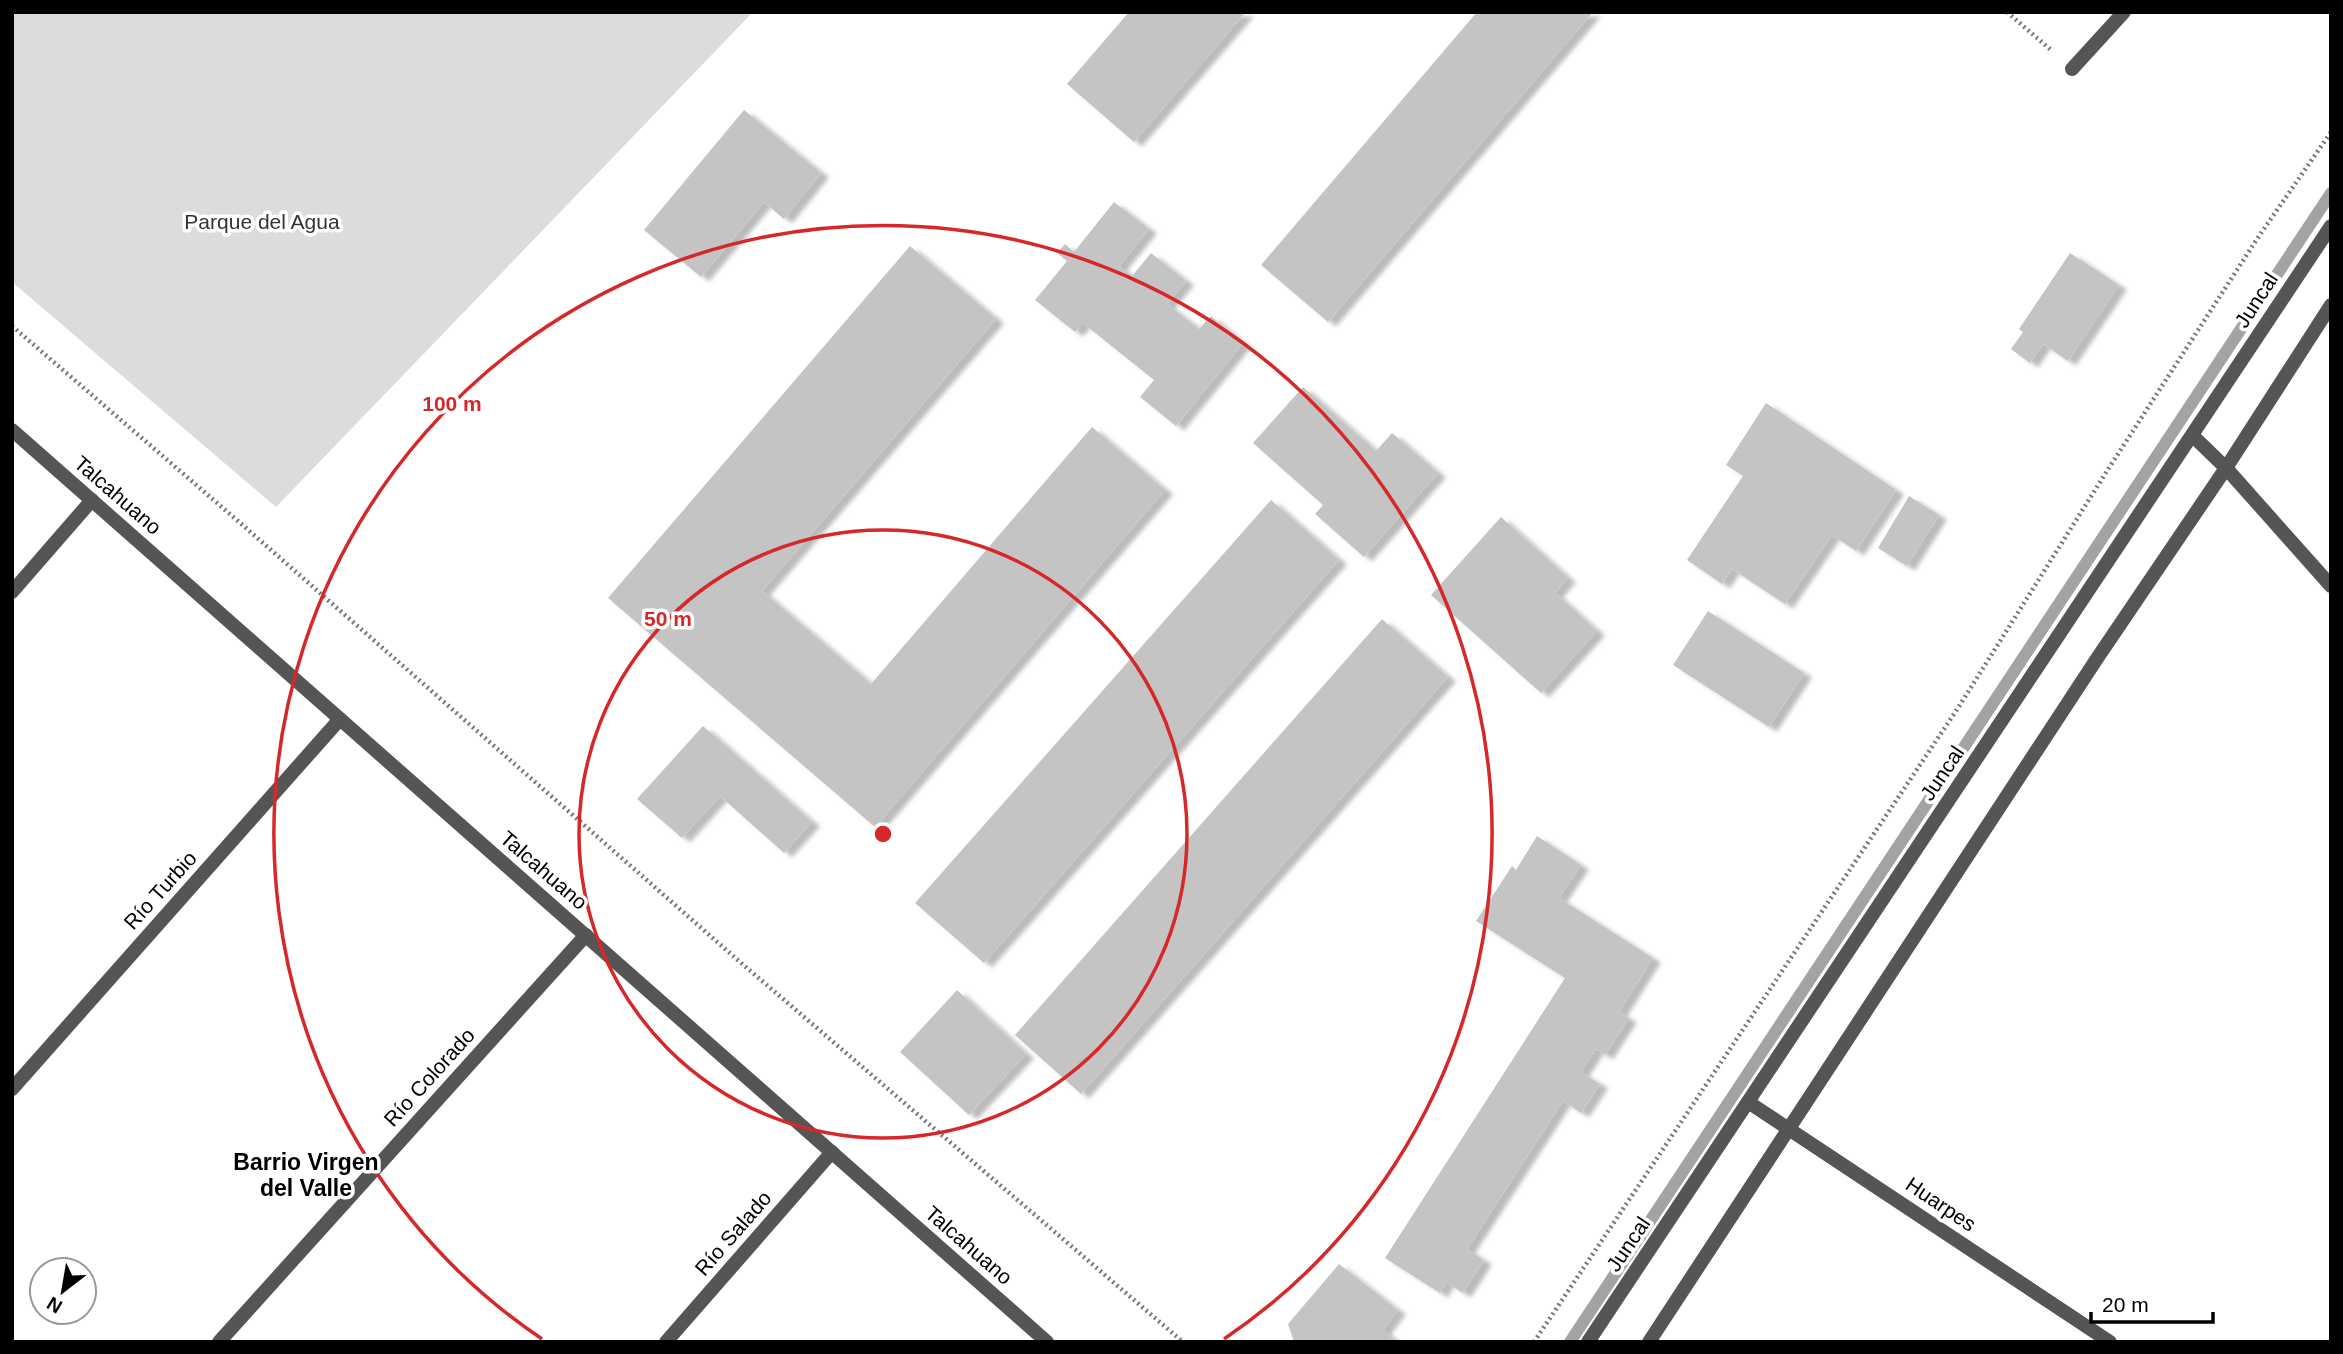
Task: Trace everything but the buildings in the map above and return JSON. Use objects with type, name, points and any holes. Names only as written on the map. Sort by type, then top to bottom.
[{"type":"street","points":[[2072,69],[2124,12]]},
{"type":"street","name":"Juncal","points":[[1588,1342],[2331,226]]},
{"type":"street","points":[[1649,1342],[2331,305]]},
{"type":"street","name":"Talcahuano","points":[[12,430],[1047,1342]]},
{"type":"street","points":[[2193,436],[2226,468],[2331,586]]},
{"type":"street","points":[[12,592],[92,500]]},
{"type":"street","name":"Río Turbio","points":[[12,1089],[340,719]]},
{"type":"street","name":"Río Colorado","points":[[219,1342],[586,935]]},
{"type":"street","name":"Huarpes","points":[[1748,1102],[2110,1342]]},
{"type":"street","name":"Río Salado","points":[[666,1342],[832,1152]]},
{"type":"path","points":[[2007,12],[2072,69]]},
{"type":"path","points":[[1534,1342],[1958,708],[2167,378],[2331,132]]},
{"type":"path","points":[[12,327],[248,530],[740,962],[1183,1342]]},
{"type":"green space","name":"Parque del Agua","points":[[12,12],[753,12],[276,507],[12,282]]},
{"type":"waterway","points":[[1570,1342],[2331,193]]},
{"type":"district","name":"Barrio Virgen del Valle","points":[[306,1175]]}]
